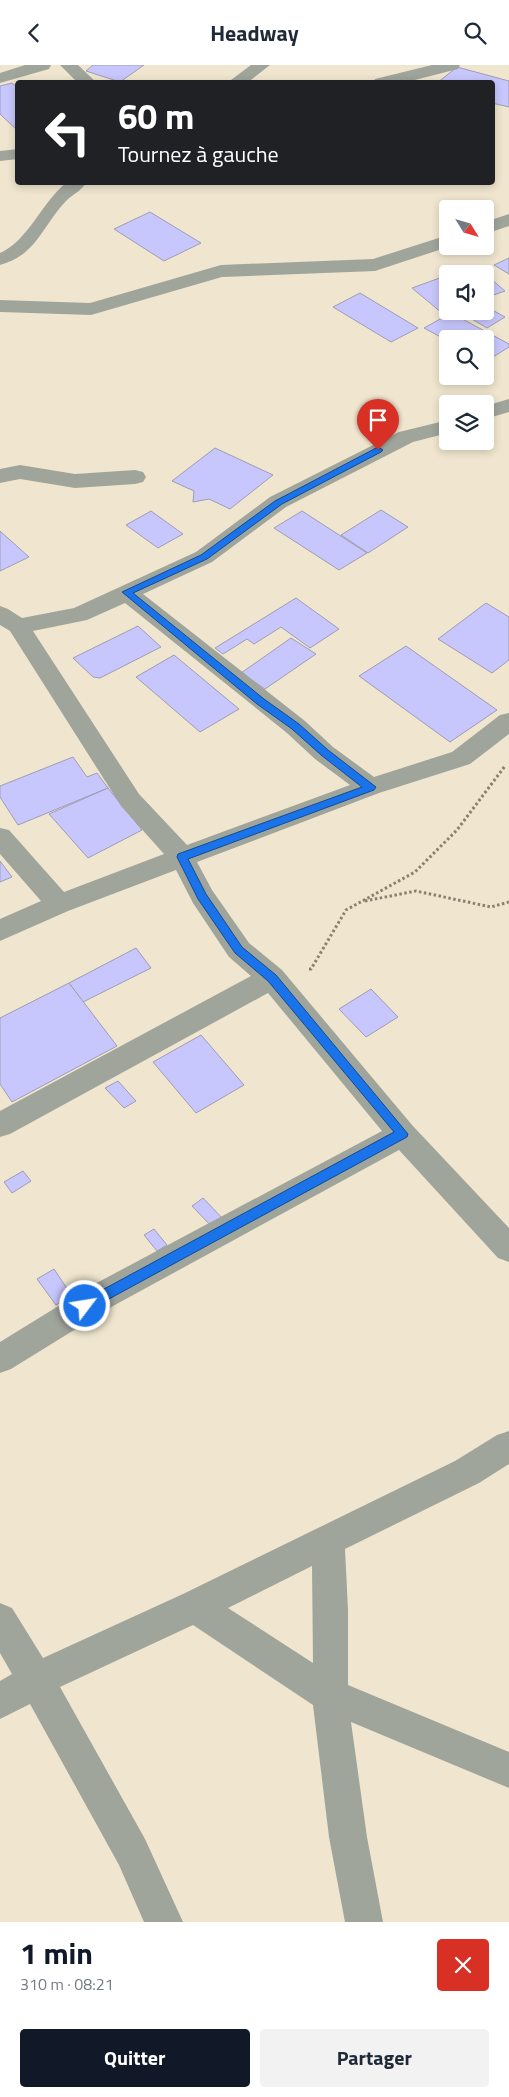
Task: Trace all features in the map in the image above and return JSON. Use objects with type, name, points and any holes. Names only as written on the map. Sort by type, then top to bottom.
[{"type":"street","points":[[0,78],[44,65]]},
{"type":"street","points":[[68,65],[86,80]]},
{"type":"street","points":[[239,80],[262,65]]},
{"type":"street","points":[[387,80],[405,70],[452,65]]},
{"type":"street","points":[[0,156],[15,154]]},
{"type":"street","points":[[0,259],[7,257],[21,247],[59,198],[75,185]]},
{"type":"street","points":[[494,225],[509,219]]},
{"type":"street","points":[[0,306],[91,309],[221,271],[375,265],[439,244]]},
{"type":"street","points":[[494,410],[509,405]]},
{"type":"street","points":[[439,428],[406,437],[378,450],[278,503],[204,557],[79,615],[9,620],[130,800],[182,857],[202,896],[238,950],[272,978],[402,1134],[509,1249]]},
{"type":"street","points":[[0,476],[20,472],[75,481],[135,477]]},
{"type":"street","points":[[126,592],[296,727],[324,753],[370,787]]},
{"type":"street","points":[[0,931],[59,904],[182,857],[370,787],[461,758],[509,721]]},
{"type":"street","points":[[0,837],[59,904]]},
{"type":"street","points":[[0,1125],[272,978]]},
{"type":"street","points":[[0,1359],[102,1296],[402,1134]]},
{"type":"street","points":[[0,1701],[36,1680],[195,1606],[467,1472],[509,1446]]},
{"type":"street","points":[[328,1540],[331,1610],[330,1695],[348,1837],[364,1922]]},
{"type":"street","points":[[195,1606],[330,1695],[509,1771]]},
{"type":"street","points":[[0,1620],[36,1680],[132,1852],[164,1922]]},
{"type":"path","points":[[272,978],[311,969],[346,910],[415,872],[457,829],[502,771],[509,759]]},
{"type":"path","points":[[362,902],[416,891],[491,907],[509,902]]},
{"type":"building","points":[[93,65],[144,65],[123,80],[114,80],[86,71]]},
{"type":"building","points":[[457,67],[509,81],[509,107],[495,104],[495,80],[441,80]]},
{"type":"building","points":[[12,83],[15,86],[15,128],[0,114],[0,86]]},
{"type":"building","points":[[150,212],[201,243],[164,261],[114,229]]},
{"type":"building","points":[[509,258],[509,274],[494,265]]},
{"type":"building","points":[[439,278],[439,310],[412,288]]},
{"type":"building","points":[[494,282],[505,291],[494,295]]},
{"type":"building","points":[[360,293],[418,328],[391,342],[333,307]]},
{"type":"building","points":[[494,311],[505,317],[487,328],[473,320],[494,320]]},
{"type":"building","points":[[439,320],[464,320],[483,330],[439,330],[439,336],[424,328]]},
{"type":"building","points":[[494,336],[509,344],[509,347],[494,356]]},
{"type":"building","points":[[215,448],[273,475],[230,509],[209,499],[193,502],[194,491],[172,481]]},
{"type":"building","points":[[381,510],[408,527],[368,553],[341,535]]},
{"type":"building","points":[[151,511],[183,534],[158,548],[126,525]]},
{"type":"building","points":[[302,511],[367,553],[339,570],[274,528]]},
{"type":"building","points":[[0,531],[29,557],[0,571]]},
{"type":"building","points":[[296,598],[339,629],[310,648],[281,627],[254,644],[247,639],[223,654],[215,648]]},
{"type":"building","points":[[486,603],[509,617],[509,660],[492,673],[438,639]]},
{"type":"building","points":[[138,626],[161,647],[100,678],[93,677],[73,658]]},
{"type":"building","points":[[291,638],[316,654],[265,689],[241,673]]},
{"type":"building","points":[[406,646],[497,710],[450,742],[359,676]]},
{"type":"building","points":[[174,655],[239,709],[200,732],[136,677]]},
{"type":"building","points":[[73,757],[87,777],[97,773],[108,788],[18,825],[0,797],[0,786]]},
{"type":"building","points":[[108,788],[142,830],[88,858],[49,814]]},
{"type":"building","points":[[0,861],[12,877],[0,882]]},
{"type":"building","points":[[136,948],[151,968],[83,1002],[69,983]]},
{"type":"building","points":[[69,983],[117,1046],[12,1102],[0,1084],[0,1018]]},
{"type":"building","points":[[371,989],[398,1017],[366,1037],[339,1009]]},
{"type":"building","points":[[201,1035],[244,1085],[196,1113],[153,1062]]},
{"type":"building","points":[[118,1081],[136,1101],[124,1108],[105,1088]]},
{"type":"building","points":[[23,1171],[31,1181],[12,1193],[4,1182]]},
{"type":"building","points":[[203,1198],[224,1220],[213,1228],[192,1206]]},
{"type":"building","points":[[154,1229],[167,1245],[157,1251],[144,1235]]},
{"type":"building","points":[[54,1269],[72,1296],[56,1305],[37,1279]]},
{"type":"route","points":[[85,1306],[402,1134],[272,978],[238,950],[202,896],[182,857],[370,787],[324,753],[296,727],[126,592],[204,557],[278,503],[378,450]]}]
